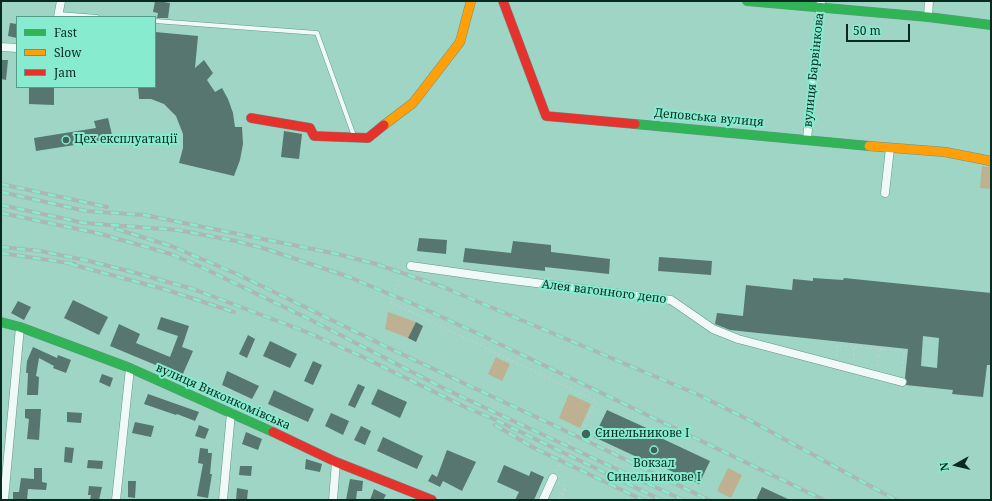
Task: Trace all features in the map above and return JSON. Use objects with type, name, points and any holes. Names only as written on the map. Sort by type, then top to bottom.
[{"type":"street","points":[[59,16],[61,1]]},
{"type":"street","points":[[251,118],[310,128],[314,136],[368,138],[413,103],[460,42],[471,1]]},
{"type":"street","name":"Деповська вулиця","points":[[503,1],[546,116],[945,152],[991,160]]},
{"type":"street","points":[[747,1],[820,5],[991,25]]},
{"type":"street","points":[[928,17],[929,1]]},
{"type":"street","name":"вулиця Барвінкова","points":[[807,139],[820,5]]},
{"type":"street","points":[[1,47],[16,48]]},
{"type":"street","points":[[885,193],[890,148]]},
{"type":"street","name":"Алея вагонного депо","points":[[411,266],[672,300],[713,329],[738,339],[902,382]]},
{"type":"street","name":"вулиця Виконкомівська","points":[[1,322],[20,327],[130,368],[336,462],[432,500]]},
{"type":"street","points":[[4,500],[20,327]]},
{"type":"street","points":[[116,500],[130,368]]},
{"type":"street","points":[[223,500],[231,413]]},
{"type":"street","points":[[333,500],[336,462]]},
{"type":"street","points":[[543,500],[552,479]]},
{"type":"lane","points":[[156,21],[317,34],[355,137]]},
{"type":"path","points":[[411,266],[407,265],[390,302],[596,401],[580,434]]},
{"type":"path","points":[[837,365],[838,345],[904,351],[902,382]]},
{"type":"path","points":[[854,346],[854,369]]},
{"type":"path","points":[[878,376],[879,349]]},
{"type":"path","points":[[560,500],[565,486],[552,479],[574,432],[620,453],[610,476]]},
{"type":"shaded area","points":[[982,166],[991,167],[991,189],[980,188]]},
{"type":"shaded area","points":[[388,312],[416,322],[408,338],[385,329]]},
{"type":"shaded area","points":[[496,357],[510,364],[502,381],[488,374]]},
{"type":"shaded area","points":[[569,394],[591,404],[580,428],[559,418]]},
{"type":"shaded area","points":[[728,468],[742,475],[731,498],[717,491]]},
{"type":"building","points":[[155,1],[165,1],[164,2],[170,3],[168,18],[157,18],[158,13],[153,12]]},
{"type":"building","points":[[10,23],[16,24],[16,38],[8,36]]},
{"type":"building","points":[[156,32],[198,36],[195,68],[204,60],[213,73],[207,80],[215,92],[222,88],[233,113],[235,127],[242,127],[243,144],[240,160],[234,176],[179,163],[183,148],[183,134],[176,116],[164,104],[151,99],[139,99],[138,88],[156,88]]},
{"type":"building","points":[[1,60],[8,60],[6,80],[1,79]]},
{"type":"building","points":[[29,88],[54,88],[54,105],[29,104]]},
{"type":"building","name":"Цех експлуатації","points":[[108,118],[113,139],[36,151],[34,138],[96,128],[94,121]]},
{"type":"building","points":[[284,131],[302,134],[299,159],[281,157]]},
{"type":"building","points":[[419,238],[447,240],[446,254],[417,251]]},
{"type":"building","points":[[513,241],[551,245],[551,252],[610,259],[609,274],[545,267],[545,271],[463,262],[465,248],[511,253]]},
{"type":"building","points":[[659,257],[712,261],[711,275],[658,271]]},
{"type":"building","points":[[813,278],[843,280],[844,278],[991,293],[991,365],[987,365],[983,397],[952,394],[953,390],[906,385],[907,381],[905,378],[908,349],[730,330],[715,324],[717,313],[743,316],[746,285],[792,290],[793,279],[813,281]],"holes":[[[923,336],[939,338],[937,368],[921,366]]]},
{"type":"building","points":[[73,300],[108,317],[99,335],[64,318]]},
{"type":"building","points":[[18,301],[31,307],[24,320],[11,313]]},
{"type":"building","points":[[161,317],[189,326],[182,347],[193,351],[182,376],[110,346],[119,324],[140,334],[136,343],[170,357],[178,336],[157,329]]},
{"type":"building","points":[[416,322],[423,326],[416,342],[408,338]]},
{"type":"building","points":[[248,335],[255,339],[247,358],[239,354]]},
{"type":"building","points":[[270,341],[297,354],[290,368],[263,356]]},
{"type":"building","points":[[33,347],[57,358],[58,355],[71,360],[66,373],[53,368],[54,366],[39,358],[36,376],[39,377],[38,395],[27,395],[27,361]]},
{"type":"building","points":[[313,361],[322,365],[313,385],[304,381]]},
{"type":"building","points":[[227,371],[259,386],[252,399],[222,385]]},
{"type":"building","points":[[102,374],[113,378],[110,387],[99,382]]},
{"type":"building","points":[[358,384],[365,387],[355,408],[348,405]]},
{"type":"building","points":[[378,389],[407,402],[400,418],[371,404]]},
{"type":"building","points":[[274,390],[314,409],[308,422],[268,404]]},
{"type":"building","points":[[148,394],[199,412],[195,421],[144,404]]},
{"type":"building","points":[[25,409],[41,409],[39,440],[27,439],[29,419],[25,418]]},
{"type":"building","name":"Вокзал Синельникове І","points":[[607,410],[664,436],[663,439],[710,461],[699,484],[594,437]]},
{"type":"building","points":[[67,412],[82,413],[81,423],[67,422]]},
{"type":"building","points":[[331,413],[349,421],[343,435],[325,426]]},
{"type":"building","points":[[135,422],[154,426],[151,437],[132,433]]},
{"type":"building","points":[[199,425],[209,429],[205,439],[195,436]]},
{"type":"building","points":[[361,426],[371,431],[365,445],[354,440]]},
{"type":"building","points":[[246,432],[262,439],[258,450],[242,444]]},
{"type":"building","points":[[383,437],[423,456],[417,469],[377,451]]},
{"type":"building","points":[[65,447],[74,448],[72,463],[64,462]]},
{"type":"building","points":[[200,448],[208,449],[208,453],[212,453],[210,474],[212,474],[208,498],[197,496],[203,464],[198,463]]},
{"type":"building","points":[[447,450],[476,462],[462,491],[443,481],[440,487],[428,481],[432,474],[437,477]]},
{"type":"building","points":[[306,459],[322,464],[320,472],[305,469]]},
{"type":"building","points":[[88,460],[103,461],[102,469],[87,468]]},
{"type":"building","points":[[504,465],[529,476],[531,471],[544,477],[534,500],[515,500],[519,492],[497,482]]},
{"type":"building","points":[[240,466],[252,466],[251,476],[239,475]]},
{"type":"building","points":[[34,468],[42,468],[42,482],[47,483],[46,490],[28,489],[27,500],[13,500],[13,492],[19,492],[21,478],[34,479]]},
{"type":"building","points":[[350,479],[363,481],[362,491],[357,491],[356,500],[346,500]]},
{"type":"building","points":[[128,481],[136,481],[135,498],[128,497]]},
{"type":"building","points":[[89,486],[102,487],[99,500],[90,500],[91,495],[88,495]]},
{"type":"building","points":[[762,487],[790,500],[756,500]]},
{"type":"building","points":[[237,488],[248,490],[247,500],[236,500]]},
{"type":"building","points":[[374,489],[386,495],[383,500],[370,500]]},
{"type":"railway","points":[[1,184],[107,207]]},
{"type":"railway","points":[[1,192],[86,211],[144,215],[337,254],[376,264],[443,287],[699,395],[751,421],[896,500]]},
{"type":"railway","points":[[1,205],[84,223],[178,230],[236,241],[266,249],[349,277],[418,306],[483,336],[824,500]]},
{"type":"railway","points":[[1,213],[97,233],[171,254],[311,320],[447,390],[683,500]]},
{"type":"railway","points":[[116,229],[171,246],[237,274],[709,500]]},
{"type":"railway","points":[[1,247],[40,251],[132,272],[193,289],[304,331],[363,357],[661,500]]},
{"type":"railway","points":[[1,253],[75,264]]},
{"type":"railway","points":[[70,264],[167,290],[234,312]]},
{"type":"railway","points":[[495,425],[534,448],[643,500]]},
{"type":"traffic: fast","points":[[747,1],[928,17],[991,25]]},
{"type":"traffic: fast","points":[[635,124],[869,146]]},
{"type":"traffic: fast","points":[[1,322],[20,327],[130,368],[273,432]]},
{"type":"traffic: slow","points":[[384,125],[413,103],[460,42],[471,1]]},
{"type":"traffic: slow","points":[[869,146],[945,152],[991,161]]},
{"type":"traffic: jam","points":[[503,1],[546,116],[635,124]]},
{"type":"traffic: jam","points":[[251,118],[310,128],[314,136],[368,138],[384,125]]},
{"type":"traffic: jam","points":[[273,432],[336,462],[432,500]]},
{"type":"place","name":"Цех експлуатації","points":[[66,140]]},
{"type":"place","name":"Синельникове І","points":[[586,434]]},
{"type":"place","name":"Вокзал Синельникове І","points":[[654,450]]}]
